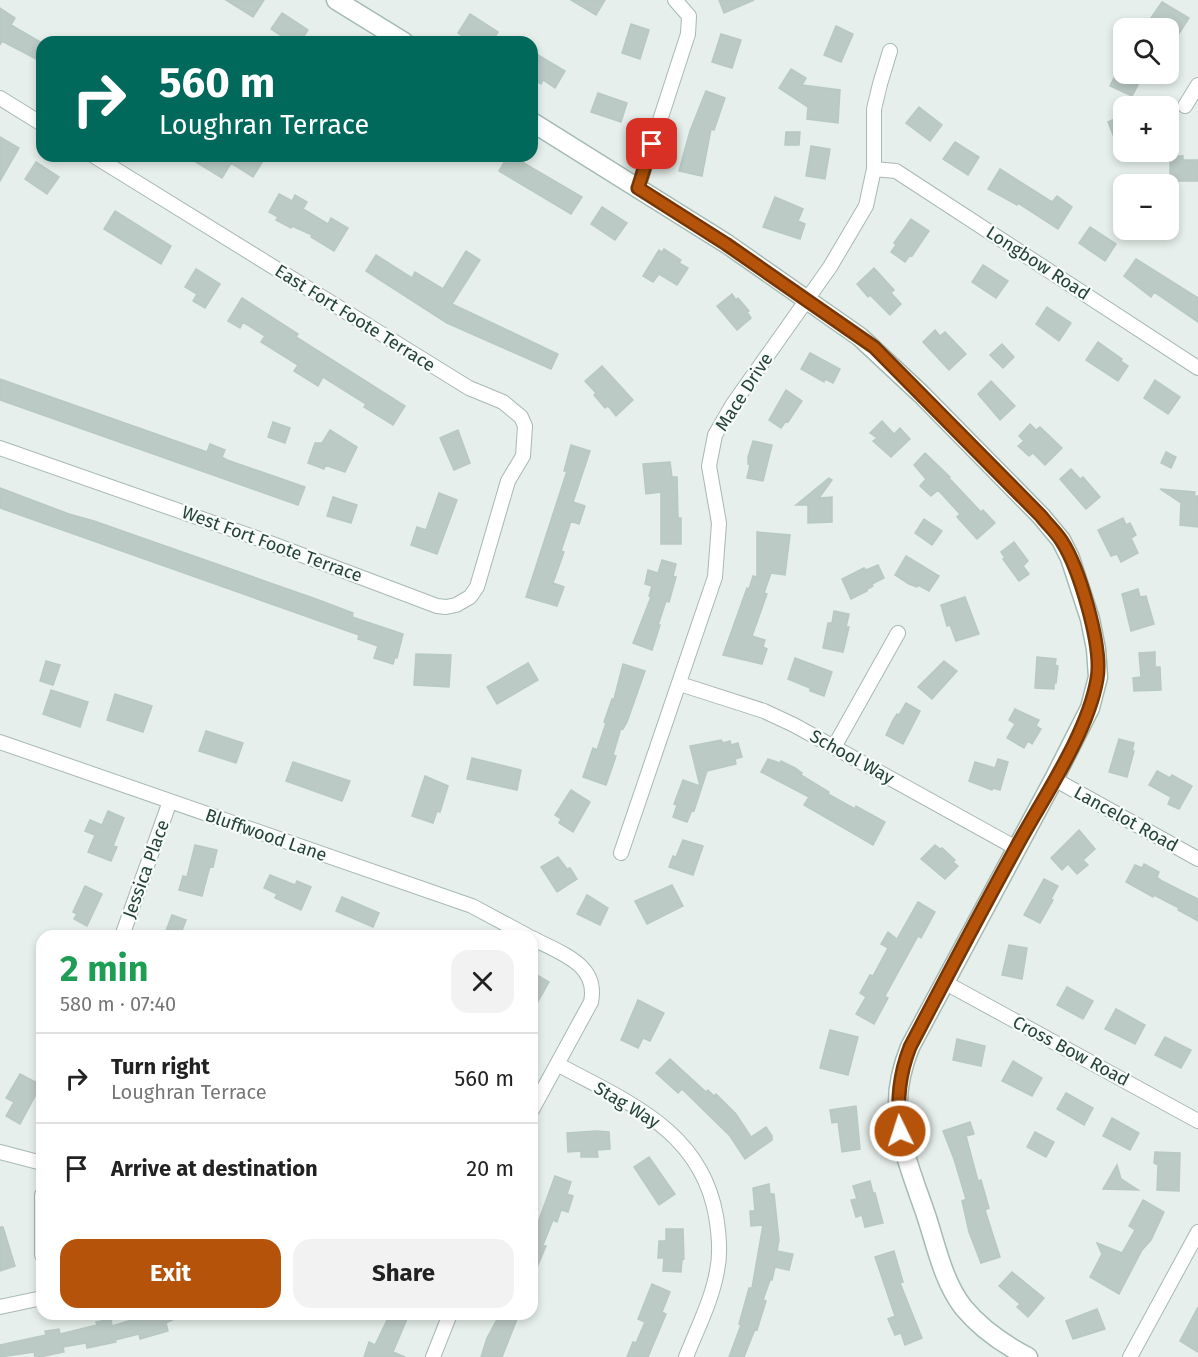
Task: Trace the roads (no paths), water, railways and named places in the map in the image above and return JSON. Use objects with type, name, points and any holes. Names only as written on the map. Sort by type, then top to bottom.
[{"type":"street","points":[[336,0],[394,36]]},
{"type":"street","points":[[638,188],[688,34],[688,16],[675,0]]},
{"type":"street","name":"Mace Drive","points":[[621,853],[680,684],[716,568],[719,523],[709,466],[715,435],[733,404],[830,267],[866,206],[874,170],[874,109],[879,84],[890,51]]},
{"type":"street","points":[[1185,106],[1198,85]]},
{"type":"street","points":[[0,98],[36,120]]},
{"type":"street","points":[[538,126],[726,244],[874,347],[1041,516],[1061,540],[1070,558],[1090,618],[1096,649],[1098,677],[1090,708],[910,1047],[902,1068],[898,1090],[900,1131],[922,1206],[954,1294],[964,1308],[992,1336],[1028,1357]]},
{"type":"street","name":"East Fort Foote Terrace","points":[[104,162],[469,388],[503,402],[520,417],[525,426],[523,456],[508,482],[494,524]]},
{"type":"street","name":"Longbow Road","points":[[874,170],[896,171],[1198,368]]},
{"type":"street","name":"West Fort Foote Terrace","points":[[0,448],[262,540],[437,606],[456,605],[470,597],[481,576],[494,524]]},
{"type":"street","points":[[834,747],[898,633]]},
{"type":"street","name":"School Way","points":[[680,684],[764,711],[834,747],[1016,848]]},
{"type":"street","name":"Bluffwood Lane","points":[[0,742],[472,906],[517,930]]},
{"type":"street","name":"Lancelot Road","points":[[1054,779],[1198,859]]},
{"type":"street","name":"Jessica Place","points":[[124,930],[170,801]]},
{"type":"street","points":[[538,941],[584,968],[590,976],[594,989],[591,1002],[559,1065],[538,1100]]},
{"type":"street","name":"Cross Bow Road","points":[[944,982],[1198,1121]]},
{"type":"street","name":"Stag Way","points":[[559,1065],[648,1113],[672,1132],[691,1154],[703,1174],[713,1198],[717,1223],[719,1246],[717,1271],[710,1296],[686,1357]]},
{"type":"street","points":[[0,1152],[36,1161]]},
{"type":"street","points":[[1130,1357],[1198,1232]]},
{"type":"street","points":[[0,1307],[36,1299]]},
{"type":"street","points":[[433,1357],[448,1320]]}]
